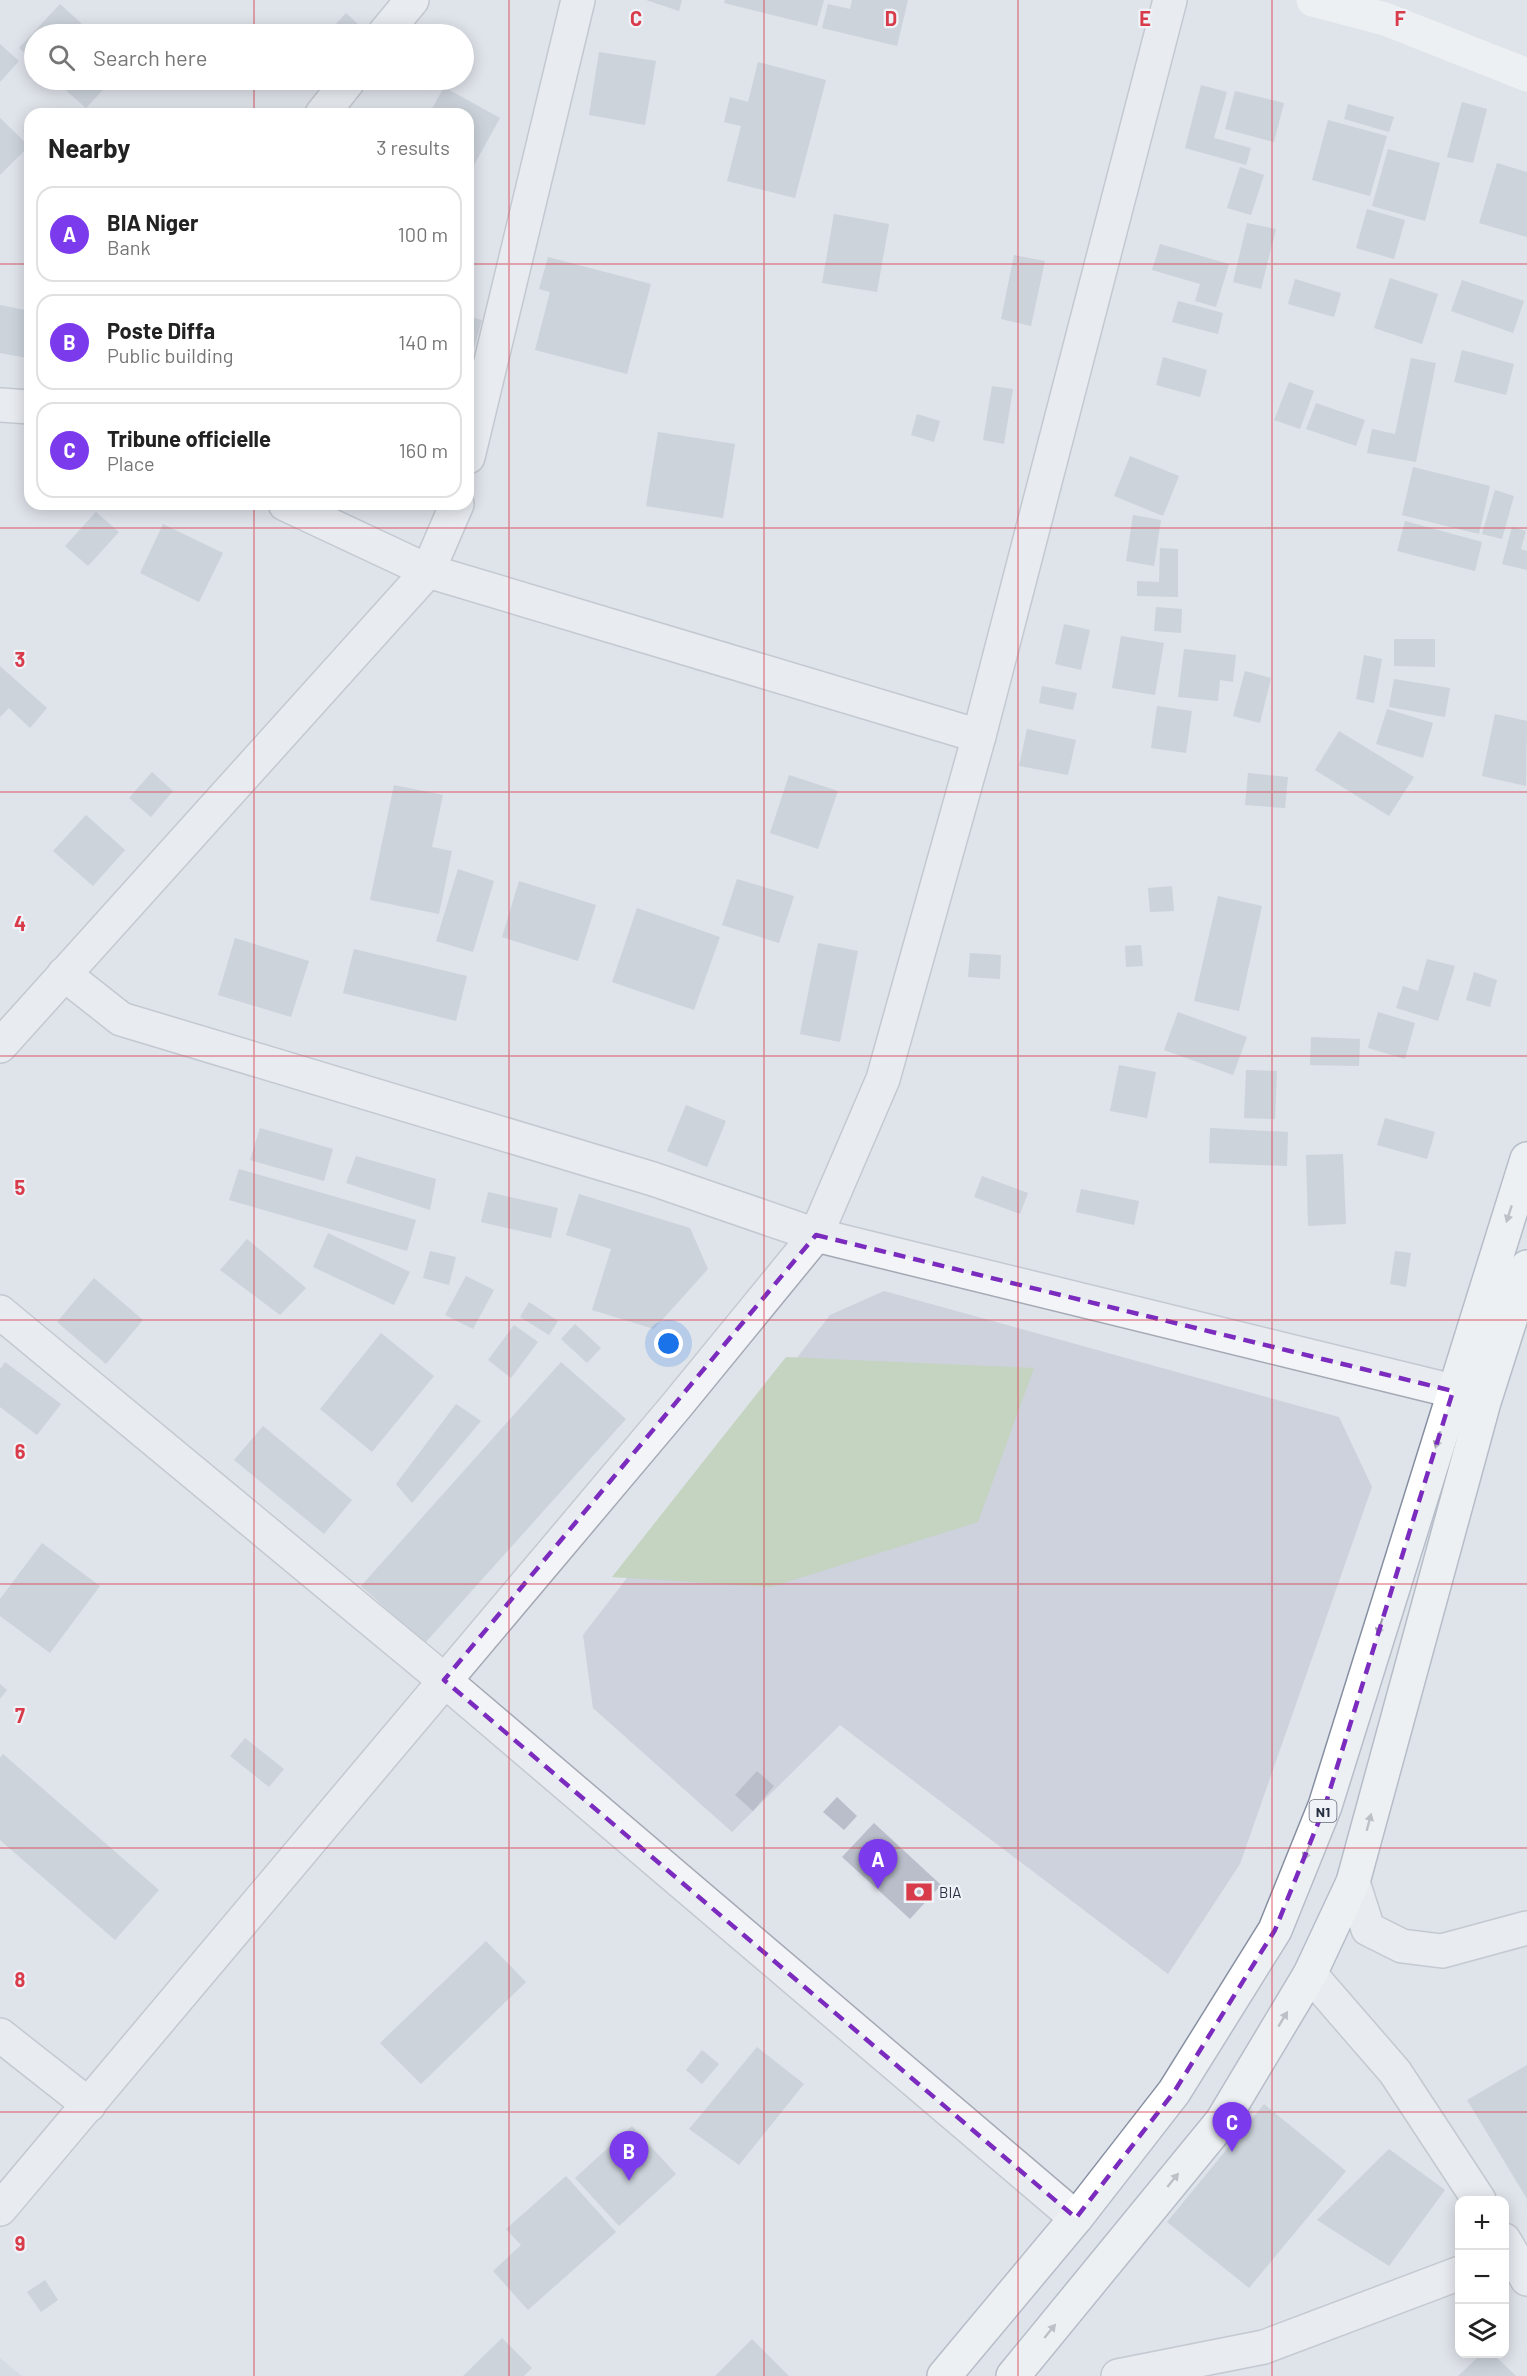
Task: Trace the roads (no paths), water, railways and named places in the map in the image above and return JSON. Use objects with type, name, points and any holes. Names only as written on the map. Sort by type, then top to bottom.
[{"type":"main road","points":[[1313,0],[1385,19],[1527,75]]},
{"type":"main road","name":"N1","points":[[944,2376],[1076,2218],[1174,2092],[1275,1930],[1325,1806],[1527,1159]]},
{"type":"main road","points":[[1013,2376],[1222,2121],[1310,1974],[1353,1882],[1484,1402],[1527,1267]]},
{"type":"street","points":[[392,24],[412,0]]},
{"type":"street","points":[[474,432],[578,0]]},
{"type":"street","points":[[0,2209],[677,1405],[816,1235],[883,1080],[979,736],[1170,0]]},
{"type":"street","points":[[327,108],[341,90]]},
{"type":"street","points":[[0,405],[24,407]]},
{"type":"street","points":[[298,510],[428,571],[979,736]]},
{"type":"street","points":[[0,1046],[428,571],[454,510]]},
{"type":"street","points":[[64,974],[120,1019],[653,1179],[816,1235],[1453,1391]]},
{"type":"street","points":[[0,1312],[444,1680],[1076,2218]]},
{"type":"street","points":[[1353,1882],[1368,1929],[1402,1946],[1442,1951],[1527,1928]]},
{"type":"street","points":[[1310,1974],[1395,2072],[1476,2196]]},
{"type":"street","points":[[0,2035],[89,2105]]},
{"type":"street","points":[[1118,2376],[1264,2347],[1455,2275]]},
{"type":"place","name":"BIA Niger","points":[[878,1889]]},
{"type":"place","name":"BIA","points":[[919,1892]]},
{"type":"place","name":"Tribune officielle","points":[[1232,2152]]},
{"type":"place","name":"Poste Diffa","points":[[629,2181]]}]
